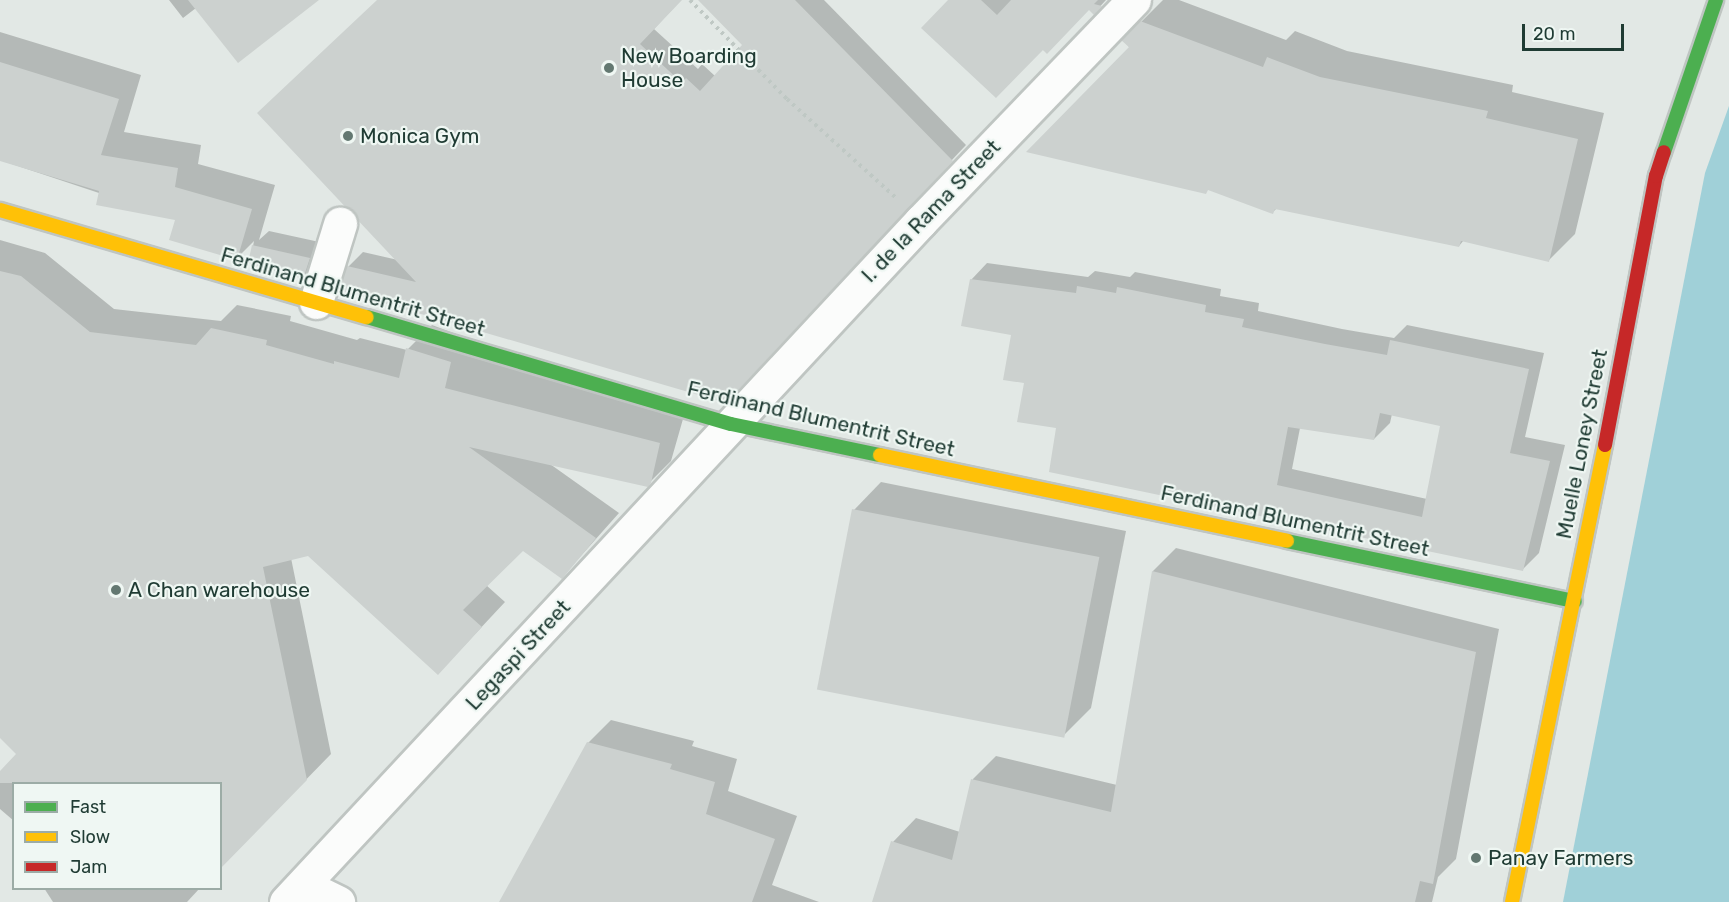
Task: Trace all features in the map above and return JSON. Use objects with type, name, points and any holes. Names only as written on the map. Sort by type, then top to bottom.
[{"type":"street","name":"I. de la Rama Street","points":[[731,424],[921,221],[1134,0]]},
{"type":"street","name":"Muelle Loney Street","points":[[1512,902],[1575,601],[1656,176],[1716,0]]},
{"type":"street","name":"Ferdinand Blumentrit Street","points":[[0,210],[731,424],[1575,601]]},
{"type":"street","points":[[316,302],[340,224]]},
{"type":"street","name":"Legaspi Street","points":[[295,894],[731,424]]},
{"type":"street","name":"Legaspi Street","points":[[295,894],[338,902]]},
{"type":"path","points":[[690,0],[787,99],[921,221]]},
{"type":"water","points":[[1729,106],[1729,902],[1563,902],[1705,173]]},
{"type":"building","points":[[188,0],[319,0],[238,63]]},
{"type":"building","points":[[377,0],[682,0],[640,44],[682,83],[686,78],[700,91],[742,45],[698,0],[795,0],[953,161],[726,403],[339,290],[347,266],[416,282],[257,113]]},
{"type":"building","points":[[948,0],[981,0],[997,15],[1011,0],[1098,0],[1094,4],[1102,6],[1094,15],[1089,10],[1047,54],[1043,50],[996,98],[921,28]]},
{"type":"building","points":[[1140,21],[1263,67],[1267,57],[1320,77],[1488,111],[1486,118],[1578,139],[1549,262],[1461,241],[1459,247],[1275,209],[1273,214],[1208,190],[1206,194],[1026,152],[1129,47],[1121,40]]},
{"type":"building","points":[[0,62],[119,99],[101,155],[178,168],[175,187],[252,209],[237,260],[169,240],[175,220],[96,205],[99,191],[0,161]]},
{"type":"building","points":[[252,245],[310,258],[303,279],[248,263]]},
{"type":"building","points":[[0,271],[21,276],[90,332],[196,345],[211,328],[267,340],[266,345],[334,364],[334,361],[399,378],[406,348],[451,362],[445,388],[660,443],[651,483],[648,487],[469,447],[596,538],[562,579],[523,551],[463,610],[482,627],[438,675],[308,556],[263,567],[307,780],[222,867],[222,782],[0,783],[0,771],[16,754],[0,738]]},
{"type":"building","points":[[970,279],[1076,293],[1077,286],[1116,293],[1117,287],[1206,305],[1205,312],[1244,319],[1242,327],[1325,344],[1387,355],[1390,340],[1529,369],[1510,453],[1550,461],[1523,571],[1049,472],[1056,428],[1017,422],[1024,383],[1003,380],[1011,335],[961,326]],"holes":[[[1380,413],[1440,426],[1422,517],[1277,485],[1288,427],[1374,440]]]},
{"type":"building","points":[[852,509],[1099,557],[1064,738],[817,690]]},
{"type":"building","points":[[1152,571],[1476,652],[1433,884],[1420,881],[1415,902],[872,902],[891,841],[952,860],[971,779],[1111,812]]},
{"type":"building","points":[[587,742],[672,764],[670,769],[715,782],[706,814],[775,839],[752,902],[499,902]]},
{"type":"traffic: fast","points":[[1664,152],[1716,0]]},
{"type":"traffic: fast","points":[[367,317],[731,424],[880,455]]},
{"type":"traffic: fast","points":[[1287,541],[1575,601]]},
{"type":"traffic: slow","points":[[0,210],[367,317]]},
{"type":"traffic: slow","points":[[1512,902],[1605,445]]},
{"type":"traffic: slow","points":[[880,455],[1287,541]]},
{"type":"traffic: jam","points":[[1605,445],[1656,176],[1664,152]]},
{"type":"place","name":"New Boarding House","points":[[609,68]]},
{"type":"place","name":"Monica Gym","points":[[348,136]]},
{"type":"place","name":"A Chan warehouse","points":[[116,590]]},
{"type":"place","name":"Panay Farmers","points":[[1476,858]]}]
